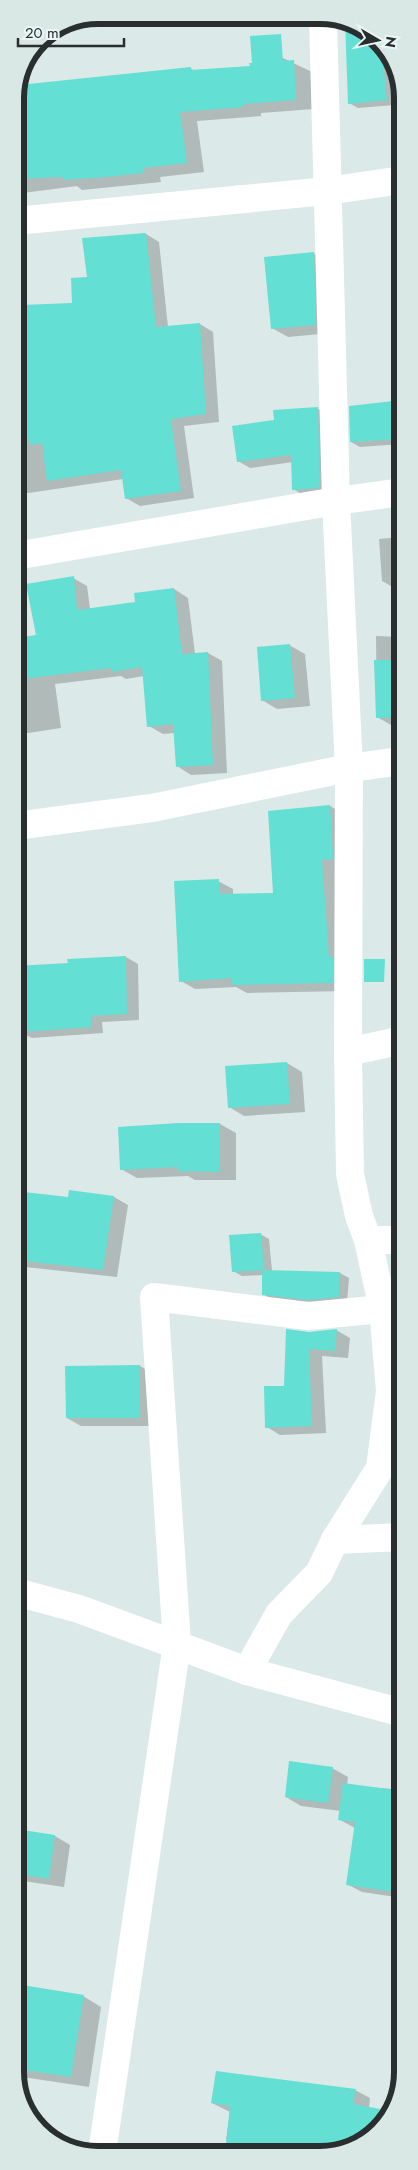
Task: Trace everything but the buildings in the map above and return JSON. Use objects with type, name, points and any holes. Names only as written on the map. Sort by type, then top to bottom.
[{"type":"street","points":[[247,1671],[279,1614],[319,1573],[335,1540],[380,1468],[390,1391],[383,1309],[368,1240],[359,1216],[350,1174],[348,1052],[349,768],[336,501],[326,191],[323,24]]},
{"type":"street","points":[[24,220],[326,191],[394,181]]},
{"type":"street","points":[[24,554],[336,501],[394,493]]},
{"type":"street","points":[[24,825],[152,808],[349,768],[394,762]]},
{"type":"street","points":[[348,1052],[394,1042]]},
{"type":"street","points":[[368,1240],[394,1240]]},
{"type":"street","points":[[103,2146],[177,1644],[154,1297],[308,1316],[383,1309]]},
{"type":"street","points":[[335,1540],[394,1538]]},
{"type":"street","points":[[24,1594],[79,1609],[247,1671],[394,1711]]}]
